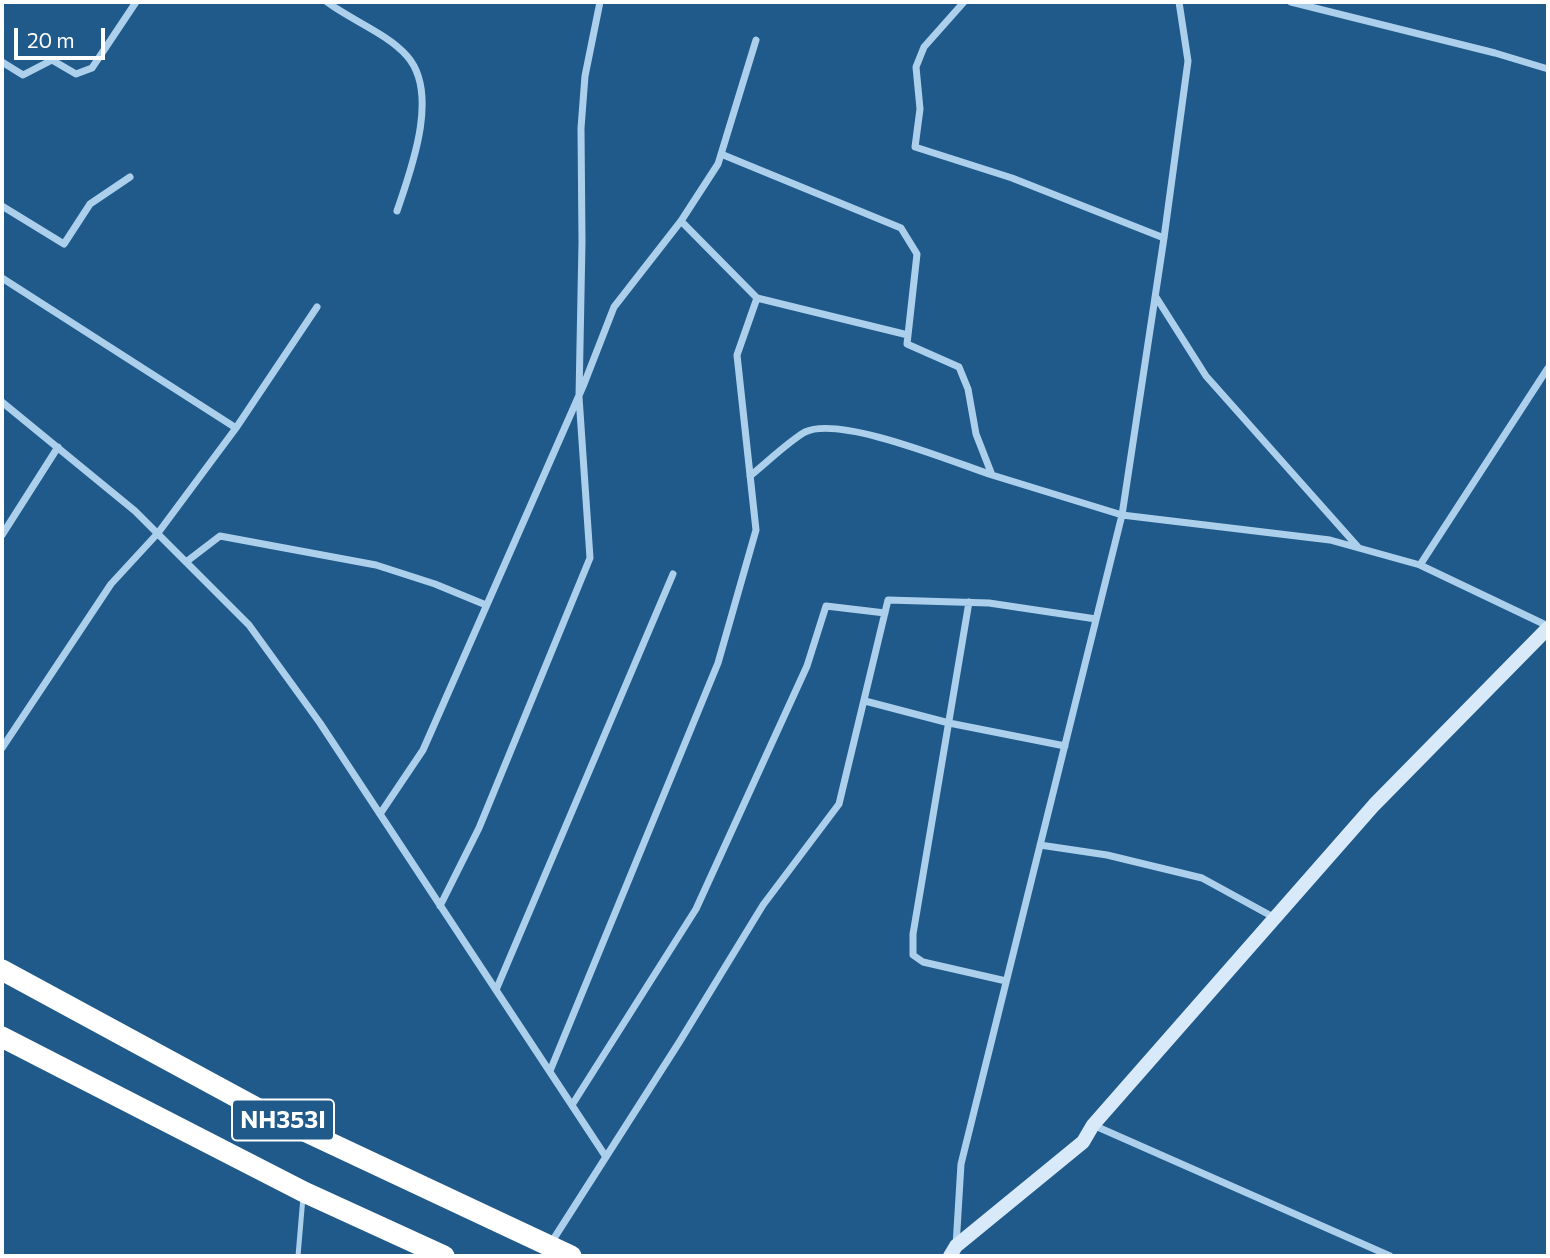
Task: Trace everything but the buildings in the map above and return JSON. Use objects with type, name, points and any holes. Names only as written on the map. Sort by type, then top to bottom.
[{"type":"highway","name":"NH353I","points":[[2,970],[245,1102],[571,1256]]},
{"type":"highway","name":"NH353I","points":[[2,1038],[304,1192],[444,1256]]},
{"type":"street","points":[[2,62],[23,75],[52,60],[76,74],[92,68],[136,2]]},
{"type":"street","points":[[327,2],[408,57],[419,78],[424,107],[408,178],[397,211]]},
{"type":"street","points":[[440,906],[479,828],[590,558],[579,397],[581,128],[585,76],[600,2]]},
{"type":"street","points":[[964,2],[924,47],[916,67],[920,108],[915,147],[1012,178],[1164,239]]},
{"type":"street","points":[[953,1251],[961,1164],[1122,515],[1156,297],[1188,61],[1178,2]]},
{"type":"street","points":[[1291,2],[1495,53],[1548,69]]},
{"type":"street","points":[[380,814],[423,750],[579,397],[614,307],[681,221],[718,164],[756,40]]},
{"type":"street","points":[[721,154],[901,228],[917,254],[907,344],[959,367],[968,389],[976,434],[992,475]]},
{"type":"street","points":[[2,206],[64,244],[90,204],[130,177]]},
{"type":"street","points":[[681,221],[757,298],[908,335]]},
{"type":"street","points":[[2,278],[236,428]]},
{"type":"street","points":[[1156,297],[1206,376],[1359,548]]},
{"type":"street","points":[[550,1071],[718,663],[756,530],[737,355],[757,298]]},
{"type":"street","points":[[2,748],[111,584],[158,533],[236,428],[317,307]]},
{"type":"street","points":[[1420,565],[1548,368]]},
{"type":"street","points":[[2,402],[135,511],[249,625],[320,723],[606,1157]]},
{"type":"street","points":[[750,476],[805,432],[828,427],[855,430],[1122,515],[1330,540],[1420,565],[1548,627],[1374,805],[1093,1125],[1083,1142],[953,1251]]},
{"type":"street","points":[[2,536],[58,447]]},
{"type":"street","points":[[186,562],[220,536],[376,565],[435,583],[486,605]]},
{"type":"street","points":[[496,990],[673,574]]},
{"type":"street","points":[[550,1245],[763,905],[839,804],[888,600],[989,603],[1096,619]]},
{"type":"street","points":[[969,602],[913,934],[913,955],[923,962],[1006,981]]},
{"type":"street","points":[[572,1105],[696,909],[807,666],[826,606],[885,613]]},
{"type":"street","points":[[865,701],[949,723],[1065,746]]},
{"type":"street","points":[[1040,845],[1107,855],[1202,878],[1276,919]]},
{"type":"street","points":[[1093,1125],[1390,1256]]},
{"type":"lane","points":[[298,1256],[304,1192]]}]
